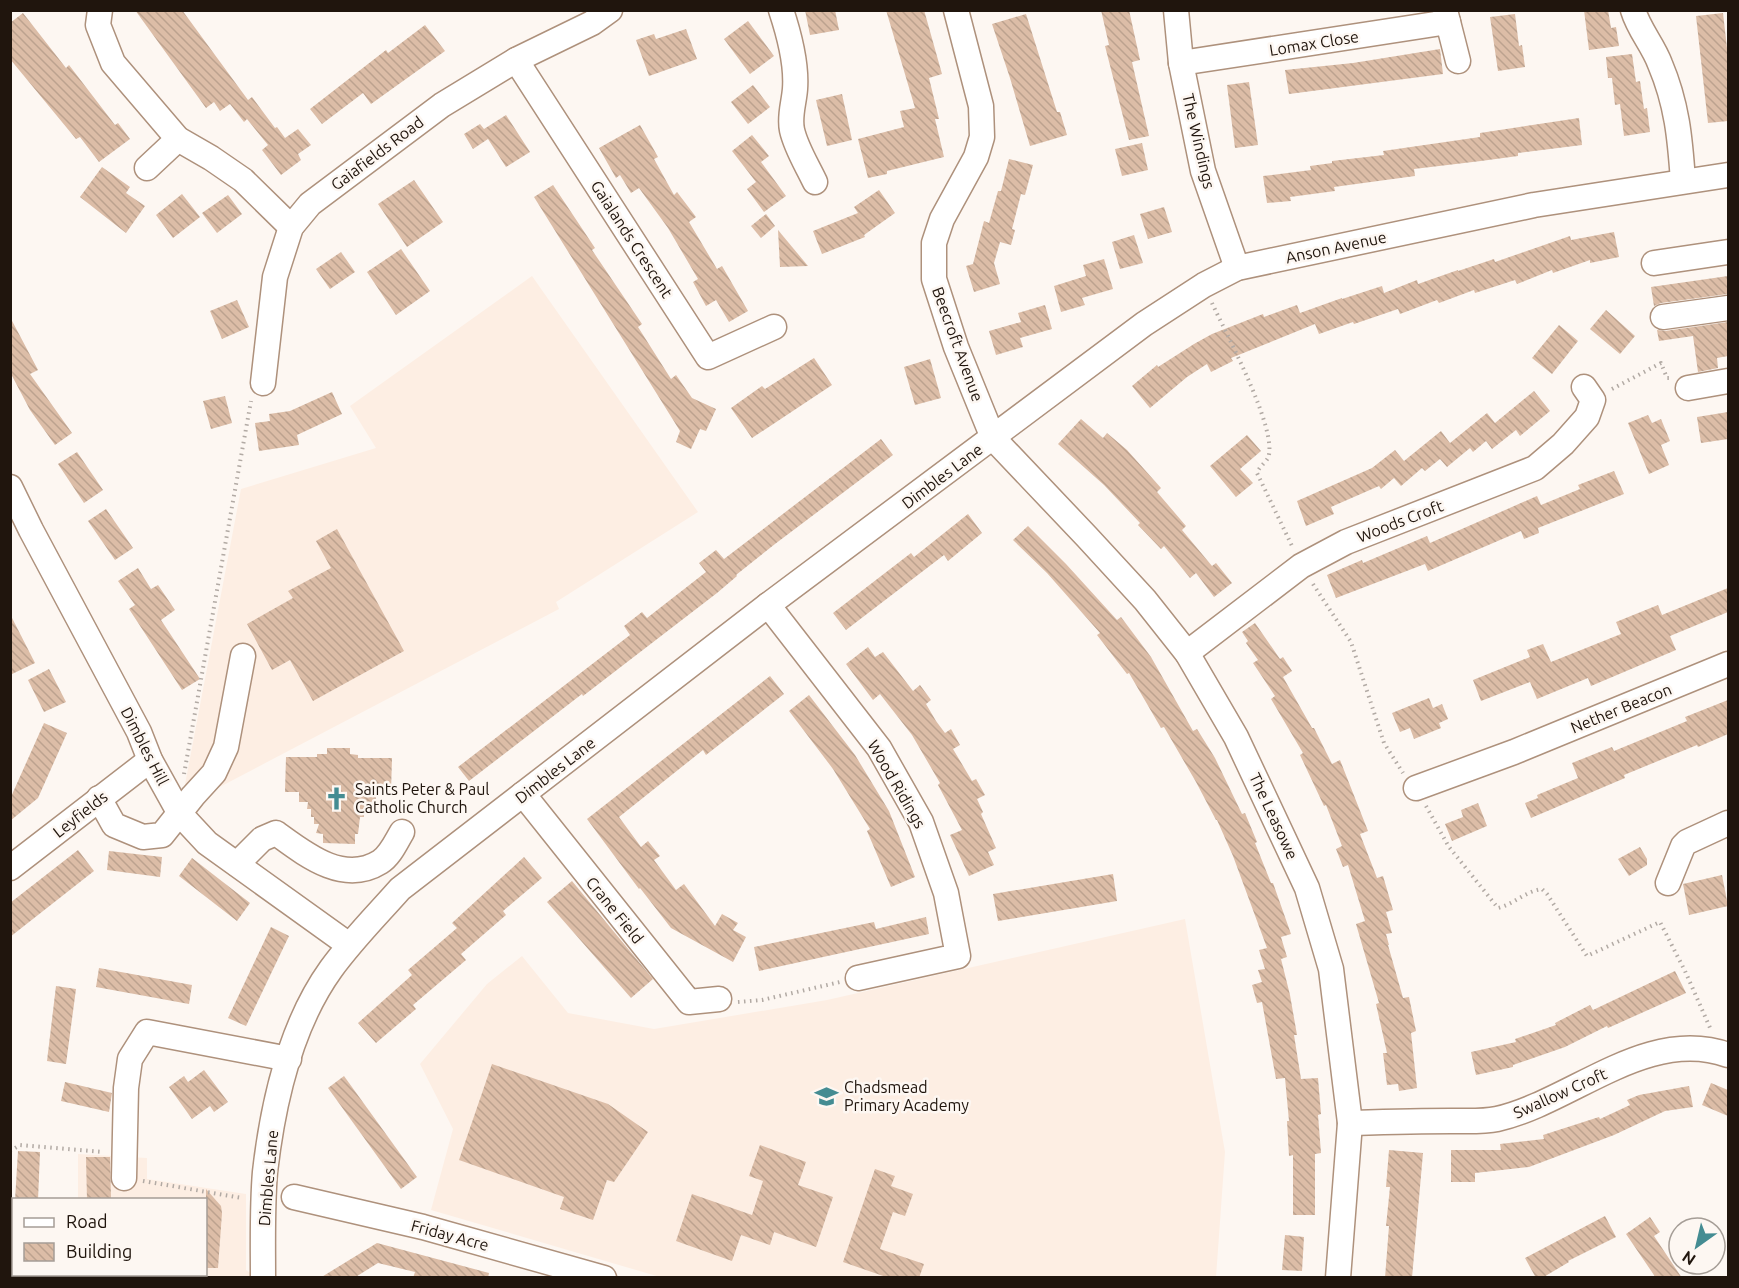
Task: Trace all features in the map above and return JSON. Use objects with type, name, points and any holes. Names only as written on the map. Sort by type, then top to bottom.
[{"type":"street","points":[[100,10],[98,25],[113,63],[178,139],[243,180],[291,227]]},
{"type":"street","points":[[781,10],[795,71],[795,89],[790,111],[792,130],[817,184]]},
{"type":"street","name":"Beecroft Avenue","points":[[956,10],[981,106],[982,137],[976,157],[939,227],[934,243],[934,279],[956,347],[993,438]]},
{"type":"street","name":"The Windings","points":[[1176,10],[1181,63],[1203,171],[1237,268]]},
{"type":"street","points":[[1633,10],[1637,22],[1660,61],[1671,90],[1680,131],[1683,181]]},
{"type":"street","name":"Gaiafields Road","points":[[263,383],[275,277],[291,227],[310,204],[442,105],[595,15]]},
{"type":"street","name":"Lomax Close","points":[[1181,63],[1446,16],[1458,61]]},
{"type":"street","name":"Gaialands Crescent","points":[[516,60],[708,357],[774,327]]},
{"type":"street","points":[[147,169],[178,139]]},
{"type":"street","name":"Anson Avenue","points":[[993,438],[1144,324],[1204,285],[1237,268],[1534,205],[1728,174]]},
{"type":"street","points":[[1654,263],[1728,252]]},
{"type":"street","points":[[1663,316],[1728,308]]},
{"type":"street","points":[[1682,382],[1728,381]]},
{"type":"street","name":"Woods Croft","points":[[1187,653],[1301,566],[1346,542],[1535,468],[1563,444],[1587,417],[1589,394]]},
{"type":"street","name":"Dimbles Lane","points":[[263,1278],[265,1174],[273,1116],[299,1026],[330,970],[349,945],[400,889],[768,605],[993,438]]},
{"type":"street","name":"The Leasowe","points":[[993,438],[1088,537],[1187,653],[1236,736],[1307,888],[1330,969],[1350,1123],[1338,1278]]},
{"type":"street","name":"Dimbles Hill","points":[[10,487],[139,732],[150,760],[187,805],[207,843],[349,945]]},
{"type":"street","name":"Wood Ridings","points":[[768,605],[879,748],[921,822],[946,892],[958,956],[858,978]]},
{"type":"street","points":[[99,798],[114,825],[143,837],[162,836],[214,773],[226,747],[243,656]]},
{"type":"street","name":"Nether Beacon","points":[[1416,788],[1515,755],[1728,664]]},
{"type":"street","name":"Leyfields","points":[[10,868],[150,760]]},
{"type":"street","name":"Crane Field","points":[[523,794],[689,1002],[719,999]]},
{"type":"street","points":[[1668,883],[1683,846],[1687,842],[1728,823]]},
{"type":"street","points":[[237,864],[262,839],[276,833],[311,858],[332,868],[355,870],[381,862],[393,848],[402,832]]},
{"type":"street","points":[[124,1166],[126,1088],[130,1059],[147,1032],[289,1059]]},
{"type":"street","name":"Swallow Croft","points":[[1350,1123],[1495,1120],[1527,1110],[1634,1060],[1671,1049],[1720,1052]]},
{"type":"street","name":"Friday Acre","points":[[265,1174],[294,1197]]},
{"type":"street","name":"Friday Acre","points":[[264,1202],[294,1197],[423,1227],[604,1278]]},
{"type":"path","points":[[1204,285],[1258,403],[1269,442],[1268,458],[1257,473],[1301,566],[1351,642],[1384,743],[1405,776],[1416,788],[1449,848],[1498,908],[1542,889],[1587,956],[1660,922],[1686,971],[1720,1052]]},
{"type":"path","points":[[1589,394],[1661,363],[1667,378],[1682,382]]},
{"type":"path","points":[[187,805],[181,788],[252,395],[263,383]]},
{"type":"path","points":[[719,999],[736,1002],[762,1000],[858,978]]},
{"type":"path","points":[[10,1151],[20,1144],[124,1166],[264,1202]]},
{"type":"shaded area","points":[[532,276],[698,512],[556,602],[559,609],[210,792],[183,795],[241,489],[376,448],[350,406]]},
{"type":"shaded area","name":"Chadsmead Primary Academy","points":[[1185,919],[1225,1152],[1216,1277],[660,1277],[431,1210],[453,1129],[420,1064],[487,984],[522,956],[568,1013],[654,1029],[827,1000]]},
{"type":"shaded area","points":[[78,1154],[147,1158],[147,1179],[246,1194],[246,1270],[256,1277],[79,1277],[207,1276],[207,1198],[78,1198]]},
{"type":"building","points":[[135,10],[182,10],[248,100],[252,97],[285,138],[298,129],[311,145],[298,154],[301,160],[281,175],[262,150],[268,145],[247,119],[244,122],[230,104],[220,111],[214,102],[206,108]]},
{"type":"building","points":[[805,10],[835,10],[839,30],[810,35]]},
{"type":"building","points":[[886,10],[924,10],[942,74],[929,78],[939,119],[935,119],[944,157],[868,178],[858,139],[904,127],[900,111],[915,108]]},
{"type":"building","points":[[1101,10],[1129,10],[1140,60],[1132,62],[1149,136],[1129,140],[1105,46],[1109,45]]},
{"type":"building","points":[[1584,10],[1608,10],[1611,28],[1616,27],[1619,46],[1589,50]]},
{"type":"building","points":[[23,13],[66,68],[69,65],[115,125],[118,123],[130,139],[99,162],[80,137],[76,139],[10,59],[10,23]]},
{"type":"building","points":[[1723,13],[1728,57],[1728,121],[1708,123],[1696,16]]},
{"type":"building","points":[[1026,14],[1057,112],[1060,112],[1067,135],[1030,146],[992,24]]},
{"type":"building","points":[[1515,14],[1519,46],[1522,45],[1525,67],[1498,71],[1490,17]]},
{"type":"building","points":[[748,21],[774,56],[750,74],[724,39]]},
{"type":"building","points":[[425,25],[445,51],[371,104],[363,93],[322,124],[310,109],[386,50],[388,53]]},
{"type":"building","points":[[686,29],[697,59],[649,76],[636,40],[654,34],[656,39]]},
{"type":"building","points":[[1440,49],[1443,74],[1289,94],[1285,70],[1353,63]]},
{"type":"building","points":[[1632,54],[1636,82],[1640,81],[1644,109],[1647,108],[1650,132],[1624,136],[1620,104],[1615,105],[1612,78],[1608,78],[1606,57]]},
{"type":"building","points":[[1249,82],[1258,145],[1235,148],[1227,85]]},
{"type":"building","points":[[753,85],[770,107],[748,124],[731,102]]},
{"type":"building","points":[[842,94],[852,140],[827,146],[816,100]]},
{"type":"building","points":[[506,115],[530,152],[506,167],[488,139],[473,149],[464,134],[480,124],[484,129]]},
{"type":"building","points":[[1579,118],[1582,145],[1518,153],[1518,156],[1414,169],[1415,176],[1334,187],[1335,191],[1290,197],[1291,201],[1267,203],[1263,176],[1311,170],[1310,166],[1332,163],[1332,161],[1384,155],[1383,151],[1480,137],[1480,133]]},
{"type":"building","points":[[640,125],[658,157],[654,159],[674,195],[677,192],[696,217],[689,222],[717,269],[722,266],[748,311],[729,322],[716,300],[706,306],[693,282],[698,279],[668,228],[639,188],[631,193],[620,175],[616,178],[599,148]]},
{"type":"building","points":[[752,135],[769,156],[761,162],[786,196],[764,212],[747,189],[756,182],[732,151]]},
{"type":"building","points":[[1142,143],[1148,170],[1122,176],[1115,149]]},
{"type":"building","points":[[1009,159],[1033,165],[1025,195],[1021,194],[1012,229],[1015,230],[1011,245],[1000,242],[994,263],[1000,284],[974,292],[966,266],[973,264],[984,221],[989,223],[998,191],[1001,191]]},
{"type":"building","points":[[102,167],[130,187],[126,193],[145,206],[126,233],[80,197]]},
{"type":"building","points":[[414,180],[443,222],[407,247],[378,204]]},
{"type":"building","points":[[553,185],[595,248],[592,250],[642,324],[638,327],[671,379],[676,375],[692,398],[716,409],[706,431],[700,429],[691,449],[676,442],[680,431],[534,197]]},
{"type":"building","points":[[879,190],[895,213],[864,235],[865,237],[822,254],[813,231],[858,213],[854,207]]},
{"type":"building","points":[[182,194],[200,217],[173,238],[156,215]]},
{"type":"building","points":[[228,195],[242,214],[217,233],[202,213]]},
{"type":"building","points":[[1164,207],[1172,232],[1148,239],[1140,214]]},
{"type":"building","points":[[766,214],[775,226],[761,238],[751,226]]},
{"type":"building","points":[[778,230],[808,266],[780,267]]},
{"type":"building","points":[[1614,232],[1619,257],[1590,263],[1590,260],[1553,273],[1552,270],[1517,284],[1515,280],[1475,293],[1474,290],[1439,303],[1437,300],[1400,314],[1398,309],[1319,334],[1315,324],[1231,358],[1233,361],[1211,372],[1207,364],[1187,377],[1150,408],[1132,386],[1157,365],[1158,367],[1212,334],[1263,314],[1264,317],[1297,305],[1300,313],[1382,286],[1384,293],[1417,280],[1418,284],[1494,259],[1495,262],[1570,236],[1571,240]]},
{"type":"building","points":[[1134,235],[1143,263],[1120,269],[1112,242]]},
{"type":"building","points":[[401,249],[430,291],[396,315],[367,272]]},
{"type":"building","points":[[341,252],[355,272],[330,289],[316,269]]},
{"type":"building","points":[[1104,259],[1113,289],[1082,298],[1085,305],[1061,312],[1054,286],[1086,276],[1083,265]]},
{"type":"building","points":[[1728,276],[1728,294],[1661,303],[1654,306],[1651,287]]},
{"type":"building","points":[[237,300],[249,327],[222,339],[210,311]]},
{"type":"building","points":[[1045,305],[1052,329],[1020,338],[1023,347],[996,355],[989,331],[1021,322],[1018,313]]},
{"type":"building","points":[[1606,310],[1635,336],[1620,354],[1590,329]]},
{"type":"building","points":[[10,317],[38,370],[30,374],[72,433],[55,445],[30,410],[10,372]]},
{"type":"building","points":[[1728,322],[1728,356],[1717,358],[1718,368],[1698,372],[1693,336],[1659,341],[1657,330],[1665,331]]},
{"type":"building","points":[[1559,325],[1578,341],[1552,374],[1532,358]]},
{"type":"building","points":[[814,358],[832,385],[752,438],[731,408],[762,386],[765,389]]},
{"type":"building","points":[[930,359],[941,398],[915,405],[904,367]]},
{"type":"building","points":[[1534,391],[1550,411],[1520,436],[1516,430],[1492,449],[1486,441],[1473,452],[1470,448],[1447,467],[1440,459],[1425,471],[1422,468],[1401,486],[1394,478],[1381,489],[1379,486],[1331,507],[1334,514],[1306,526],[1297,501],[1372,468],[1395,450],[1404,461],[1441,431],[1450,443],[1487,413],[1495,423]]},
{"type":"building","points":[[332,392],[342,414],[297,435],[299,445],[259,451],[255,423],[270,421],[269,414],[290,411]]},
{"type":"building","points":[[225,396],[232,423],[211,429],[203,401]]},
{"type":"building","points":[[1728,412],[1728,439],[1701,443],[1697,417]]},
{"type":"building","points":[[1648,415],[1652,423],[1661,419],[1670,441],[1661,445],[1669,465],[1649,474],[1628,423]]},
{"type":"building","points":[[1081,419],[1103,438],[1107,433],[1127,450],[1161,488],[1157,492],[1186,526],[1182,530],[1212,566],[1216,563],[1232,583],[1214,597],[1196,573],[1190,578],[1164,546],[1161,549],[1104,485],[1058,444]]},
{"type":"building","points":[[1247,435],[1261,451],[1240,469],[1253,483],[1236,497],[1210,466]]},
{"type":"building","points":[[881,439],[893,455],[775,544],[717,593],[469,781],[458,767],[630,635],[624,626],[642,612],[647,618],[706,572],[699,563],[716,550],[724,559]]},
{"type":"building","points":[[77,452],[103,490],[84,503],[58,464]]},
{"type":"building","points":[[1614,471],[1624,494],[1538,528],[1539,533],[1524,539],[1521,531],[1428,571],[1425,564],[1336,598],[1327,575],[1362,560],[1363,563],[1427,536],[1430,543],[1537,496],[1541,505],[1580,489],[1578,485]]},
{"type":"building","points":[[106,509],[133,548],[115,560],[88,521]]},
{"type":"building","points":[[968,514],[982,533],[948,561],[944,555],[846,630],[833,613],[911,553],[914,557]]},
{"type":"building","points":[[1028,526],[1117,620],[1121,617],[1151,657],[1193,731],[1197,729],[1215,758],[1242,814],[1245,813],[1291,934],[1281,937],[1287,957],[1281,959],[1297,1035],[1294,1035],[1301,1079],[1318,1078],[1321,1153],[1315,1154],[1315,1215],[1293,1215],[1293,1155],[1289,1156],[1285,1078],[1276,1079],[1262,1002],[1257,1003],[1252,985],[1262,982],[1258,970],[1265,969],[1259,950],[1267,948],[1233,856],[1196,782],[1129,673],[1127,674],[1097,635],[1100,633],[1047,573],[1013,540]]},
{"type":"building","points":[[337,529],[404,651],[313,701],[290,660],[272,670],[247,624],[293,598],[288,591],[331,568],[316,541]]},
{"type":"building","points":[[138,568],[151,589],[158,585],[175,610],[161,620],[200,679],[182,690],[129,609],[135,605],[118,581]]},
{"type":"building","points":[[1728,588],[1728,612],[1670,636],[1676,650],[1591,686],[1588,678],[1537,699],[1530,682],[1481,701],[1473,680],[1530,657],[1527,650],[1543,644],[1551,662],[1621,634],[1616,622],[1658,605],[1662,615]]},
{"type":"building","points":[[10,614],[35,663],[10,675]]},
{"type":"building","points":[[1255,623],[1280,659],[1283,657],[1292,671],[1283,677],[1314,728],[1332,764],[1340,760],[1368,831],[1360,834],[1377,878],[1383,876],[1393,910],[1386,912],[1392,933],[1386,934],[1403,998],[1409,997],[1416,1031],[1411,1033],[1417,1088],[1399,1091],[1398,1084],[1387,1085],[1383,1053],[1387,1053],[1376,1004],[1379,1003],[1356,924],[1365,921],[1348,865],[1343,867],[1336,849],[1342,846],[1326,805],[1324,806],[1300,755],[1303,753],[1271,699],[1275,696],[1253,663],[1258,660],[1246,643],[1248,641],[1242,632]]},
{"type":"building","points":[[868,647],[875,657],[883,652],[913,691],[920,685],[931,700],[926,704],[936,721],[945,733],[951,729],[960,745],[953,749],[972,781],[976,779],[985,795],[977,799],[996,848],[988,852],[994,865],[969,876],[950,835],[962,830],[938,785],[940,783],[912,735],[880,694],[873,700],[846,664]]},
{"type":"building","points":[[49,669],[66,702],[44,712],[28,680]]},
{"type":"building","points":[[770,676],[784,694],[706,755],[703,750],[619,817],[641,847],[648,841],[660,856],[654,860],[676,890],[684,884],[715,926],[722,914],[738,923],[733,930],[746,937],[733,962],[671,928],[587,819]]},
{"type":"building","points":[[809,695],[855,755],[889,811],[915,877],[891,887],[867,831],[870,829],[833,769],[789,711]]},
{"type":"building","points":[[1429,698],[1433,708],[1442,704],[1448,719],[1439,723],[1441,728],[1414,739],[1410,728],[1400,732],[1392,713]]},
{"type":"building","points":[[1728,700],[1728,734],[1624,775],[1625,778],[1531,818],[1525,803],[1538,798],[1537,795],[1578,778],[1572,763],[1612,747],[1614,751],[1687,721],[1685,717]]},
{"type":"building","points":[[44,723],[67,733],[38,798],[10,821],[10,799]]},
{"type":"building","name":"Saints Peter & Paul Catholic Church","points":[[327,748],[350,748],[350,754],[358,755],[358,758],[392,758],[391,793],[376,793],[376,803],[368,803],[368,810],[364,809],[364,817],[360,817],[358,834],[355,834],[355,844],[323,843],[323,834],[316,833],[319,824],[314,824],[311,809],[307,809],[308,802],[299,802],[299,792],[285,792],[286,757],[317,757],[317,754],[327,754]]},
{"type":"building","points":[[1478,803],[1487,826],[1452,841],[1445,824],[1463,817],[1461,810]]},
{"type":"building","points":[[1640,847],[1647,859],[1647,865],[1629,876],[1618,859]]},
{"type":"building","points":[[78,850],[94,871],[10,937],[10,903]]},
{"type":"building","points":[[109,851],[162,857],[160,877],[107,870]]},
{"type":"building","points":[[524,857],[542,878],[503,911],[506,915],[461,954],[466,960],[413,1005],[416,1009],[376,1043],[358,1023],[412,975],[408,970],[457,928],[452,923]]},
{"type":"building","points":[[192,858],[250,903],[237,921],[179,876]]},
{"type":"building","points":[[1113,874],[1117,901],[998,921],[993,894]]},
{"type":"building","points":[[1722,875],[1728,906],[1689,915],[1683,884]]},
{"type":"building","points":[[572,881],[653,979],[631,998],[547,902]]},
{"type":"building","points":[[926,917],[929,934],[759,971],[754,947],[874,922],[876,929]]},
{"type":"building","points":[[271,927],[289,936],[246,1026],[228,1018]]},
{"type":"building","points":[[99,968],[192,985],[189,1004],[96,987]]},
{"type":"building","points":[[1675,971],[1686,993],[1608,1028],[1607,1026],[1565,1047],[1513,1065],[1513,1067],[1476,1075],[1471,1052],[1516,1042],[1515,1039],[1556,1025],[1555,1023],[1590,1005],[1593,1010]]},
{"type":"building","points":[[56,986],[76,989],[66,1064],[47,1061]]},
{"type":"building","points":[[492,1064],[608,1104],[648,1132],[614,1182],[607,1180],[593,1220],[560,1209],[564,1197],[459,1160]]},
{"type":"building","points":[[204,1070],[228,1102],[214,1112],[210,1106],[192,1119],[169,1087],[184,1076],[188,1082]]},
{"type":"building","points":[[344,1076],[417,1177],[401,1189],[328,1088]]},
{"type":"building","points":[[65,1082],[112,1093],[109,1112],[61,1101]]},
{"type":"building","points":[[1711,1083],[1728,1090],[1728,1116],[1702,1105]]},
{"type":"building","points":[[1689,1086],[1693,1107],[1665,1111],[1614,1135],[1529,1167],[1475,1173],[1475,1182],[1451,1182],[1451,1150],[1501,1150],[1500,1144],[1544,1139],[1543,1135],[1599,1117],[1600,1119],[1630,1105],[1627,1100],[1639,1095]]},
{"type":"building","points":[[760,1145],[806,1162],[798,1185],[833,1197],[816,1247],[774,1232],[770,1245],[741,1235],[732,1261],[676,1241],[692,1194],[752,1215],[763,1181],[749,1176]]},
{"type":"building","points":[[1389,1150],[1423,1153],[1412,1278],[1385,1278],[1389,1226],[1386,1226],[1390,1187],[1386,1187]]},
{"type":"building","points":[[18,1151],[40,1152],[38,1198],[15,1198]]},
{"type":"building","points":[[86,1157],[110,1157],[111,1198],[87,1198]]},
{"type":"building","points":[[875,1169],[895,1176],[891,1186],[913,1194],[905,1216],[893,1212],[880,1249],[924,1264],[919,1278],[889,1278],[843,1262]]},
{"type":"building","points":[[206,1189],[221,1206],[218,1268],[207,1268]]},
{"type":"building","points":[[1605,1216],[1616,1237],[1568,1261],[1542,1278],[1536,1278],[1525,1258]]},
{"type":"building","points":[[1650,1217],[1660,1232],[1654,1236],[1667,1256],[1667,1276],[1681,1276],[1682,1278],[1656,1278],[1626,1234]]},
{"type":"building","points":[[1285,1235],[1304,1237],[1302,1271],[1282,1270]]},
{"type":"building","points":[[377,1243],[489,1273],[488,1278],[413,1278],[415,1272],[378,1263],[354,1278],[320,1278]]},
{"type":"place","name":"Saints Peter & Paul Catholic Church","points":[[337,798]]},
{"type":"place","name":"Chadsmead Primary Academy","points":[[826,1096]]}]
